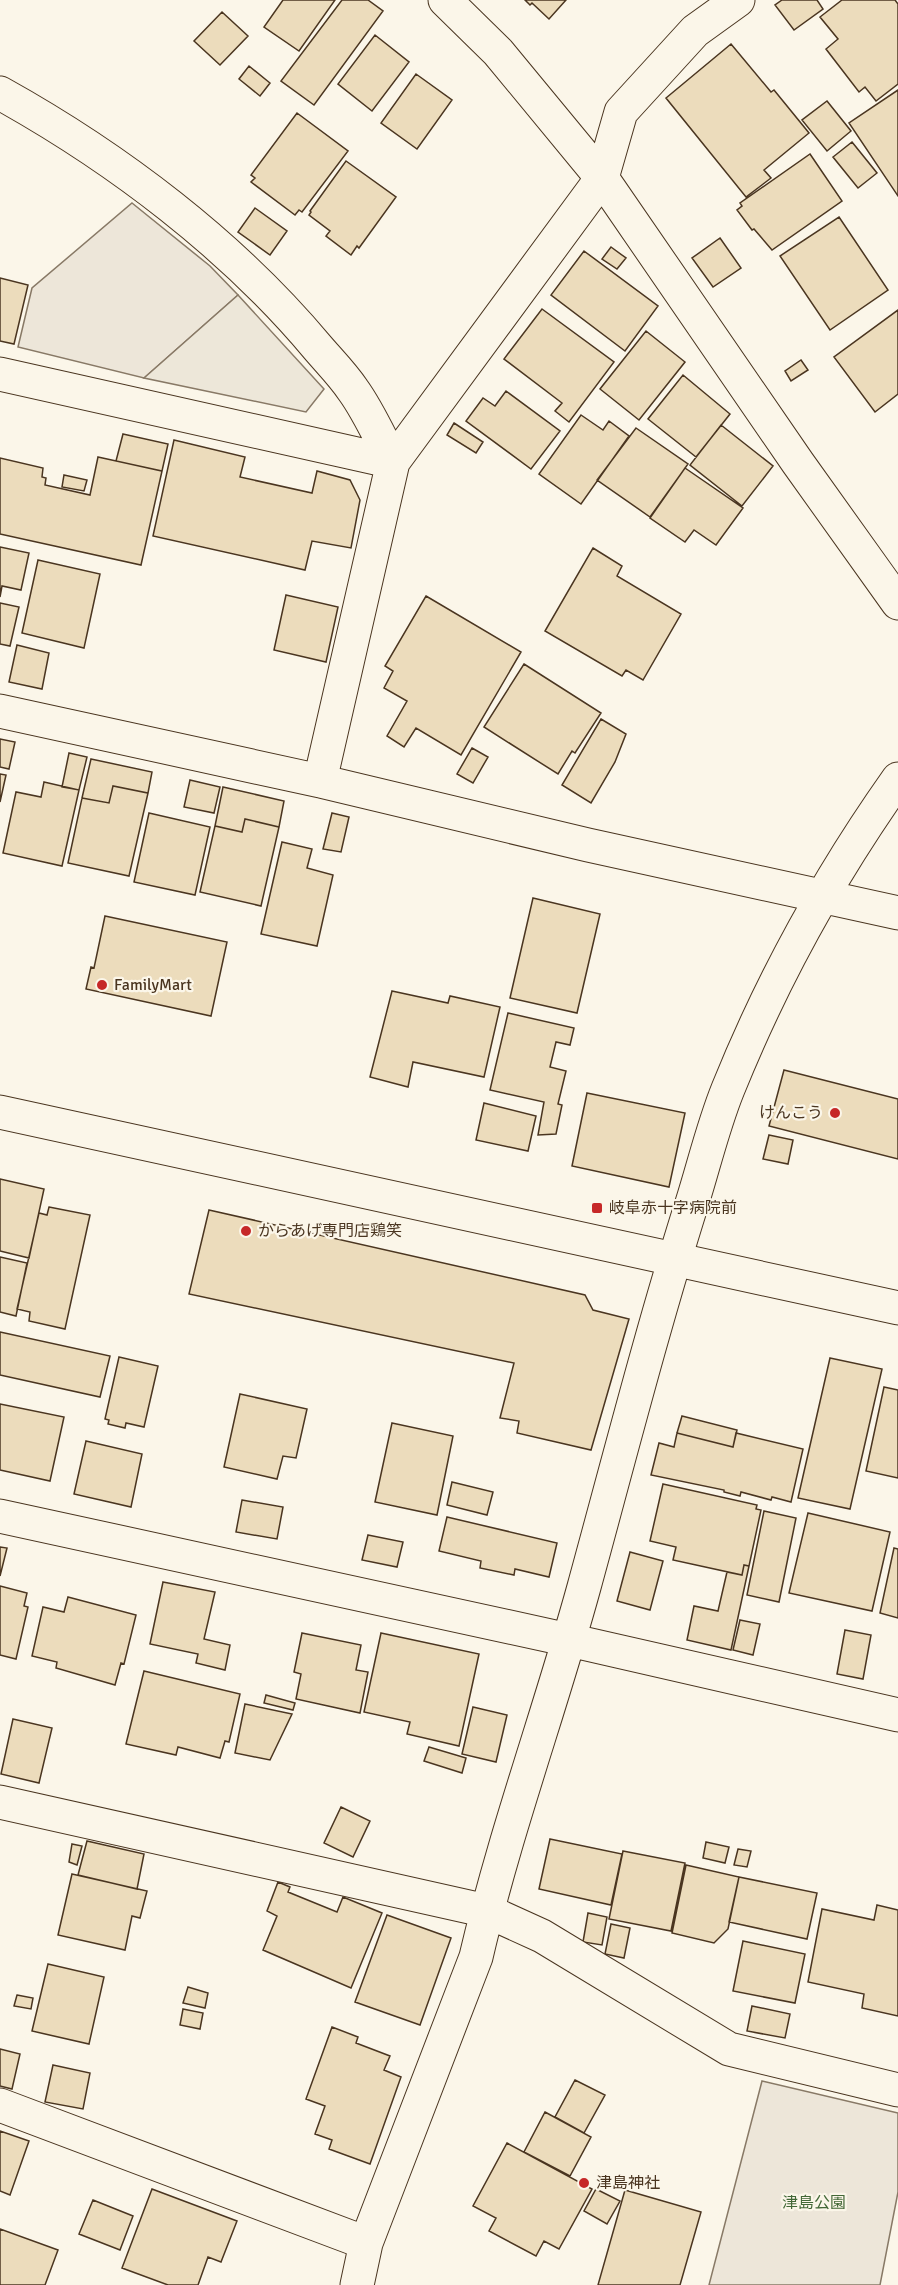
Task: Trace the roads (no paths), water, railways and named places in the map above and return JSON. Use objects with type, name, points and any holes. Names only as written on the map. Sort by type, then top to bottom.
[{"type":"street","points":[[445,0],[498,52],[602,178],[798,463],[898,603]]},
{"type":"street","points":[[320,781],[393,462],[602,178],[621,112],[695,31],[738,0]]},
{"type":"street","points":[[0,93],[31,110],[141,184],[226,253],[286,310],[354,390],[393,462]]},
{"type":"street","points":[[0,374],[393,462]]},
{"type":"street","points":[[0,711],[320,781],[588,845],[898,913]]},
{"type":"street","points":[[357,2285],[366,2243],[476,1957],[487,1911],[569,1640],[674,1258],[728,1090],[774,988],[823,896],[870,819],[898,779]]},
{"type":"street","points":[[0,1112],[898,1308]]},
{"type":"street","points":[[0,1516],[569,1640],[898,1715]]},
{"type":"street","points":[[0,1802],[487,1911],[542,1936],[729,2049],[898,2090]]},
{"type":"street","points":[[0,2105],[366,2243]]},
{"type":"place","name":"FamilyMart","points":[[102,985]]},
{"type":"place","name":"けんこう","points":[[835,1113]]},
{"type":"place","name":"岐阜赤十字病院前","points":[[597,1208]]},
{"type":"place","name":"からあげ専門店鶏笑","points":[[246,1231]]},
{"type":"place","name":"津島神社","points":[[584,2183]]},
{"type":"park label","name":"津島公園","points":[[814,2203]]}]
